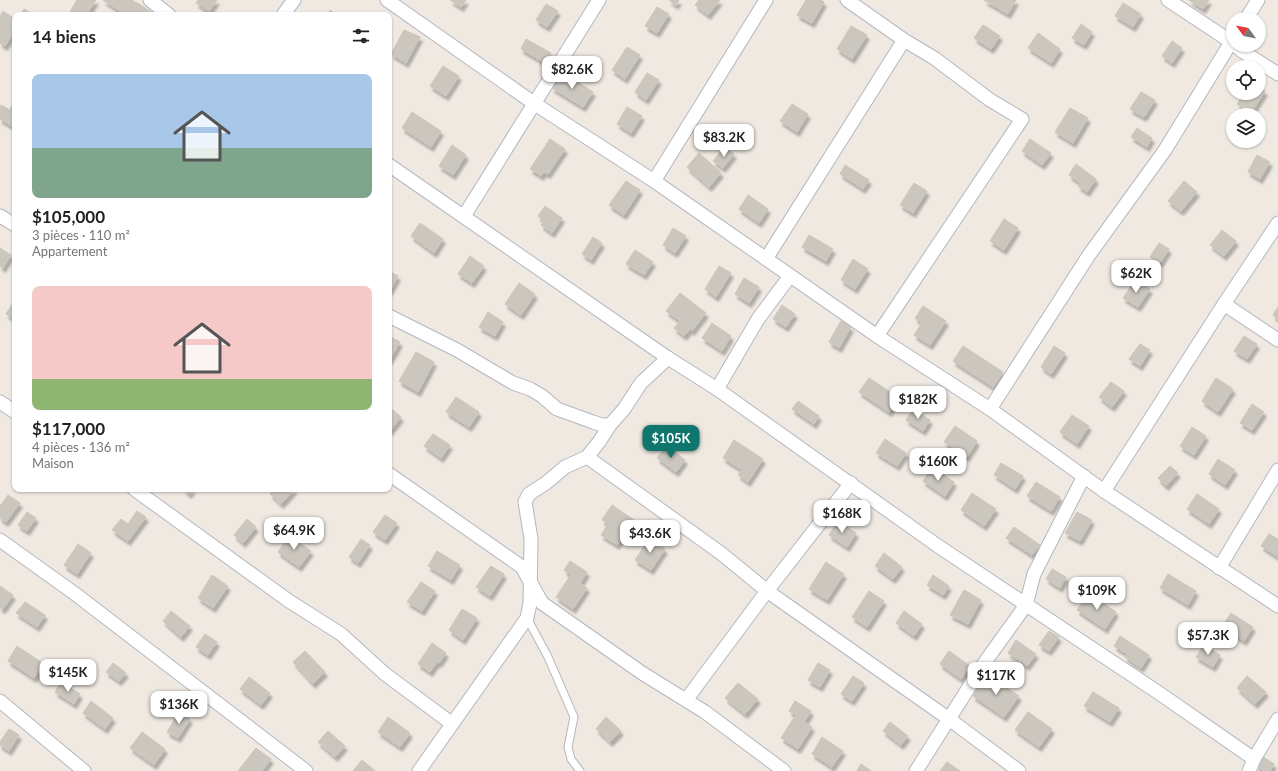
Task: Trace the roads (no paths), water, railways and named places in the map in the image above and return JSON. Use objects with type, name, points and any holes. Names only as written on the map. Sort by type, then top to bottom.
[{"type":"street","points":[[150,0],[165,12]]},
{"type":"street","points":[[285,12],[294,0]]},
{"type":"street","points":[[388,0],[535,104],[654,181],[877,336],[990,409],[1104,491],[1278,606]]},
{"type":"street","points":[[464,216],[599,0]]},
{"type":"street","points":[[654,181],[766,0]]},
{"type":"street","points":[[846,0],[904,40],[934,58],[990,100],[1022,119],[877,336]]},
{"type":"street","points":[[1168,0],[1226,37]]},
{"type":"street","points":[[1250,12],[1258,0]]},
{"type":"street","points":[[766,259],[904,40]]},
{"type":"street","points":[[990,409],[1089,255],[1165,150],[1227,52]]},
{"type":"street","points":[[1244,52],[1278,74]]},
{"type":"street","points":[[392,167],[668,358],[718,389],[938,546],[1160,693],[1251,765],[1278,719]]},
{"type":"street","points":[[0,216],[12,223]]},
{"type":"street","points":[[1104,491],[1278,223]]},
{"type":"street","points":[[718,389],[758,320],[790,276]]},
{"type":"street","points":[[1224,304],[1278,340]]},
{"type":"street","points":[[392,318],[457,350],[514,384],[530,389],[542,396],[557,409],[602,425],[610,425]]},
{"type":"street","points":[[419,771],[527,618],[530,602],[531,539],[525,502],[529,494],[546,484],[565,467],[587,457],[610,425],[624,409],[641,383],[668,358]]},
{"type":"street","points":[[0,402],[12,410]]},
{"type":"street","points":[[587,457],[722,554],[767,591],[949,719],[1020,771]]},
{"type":"street","points":[[1219,568],[1278,470]]},
{"type":"street","points":[[392,476],[522,567],[542,603],[642,673],[705,712],[784,771]]},
{"type":"street","points":[[916,771],[985,662],[1026,605],[1034,574],[1084,476]]},
{"type":"street","points":[[686,700],[767,591],[851,484]]},
{"type":"street","points":[[138,492],[289,601],[341,634],[385,674],[452,723]]},
{"type":"street","points":[[0,540],[74,593],[306,771]]},
{"type":"street","points":[[0,701],[84,771]]},
{"type":"lane","points":[[527,618],[548,657],[574,717],[568,747],[571,760],[580,771]]}]
